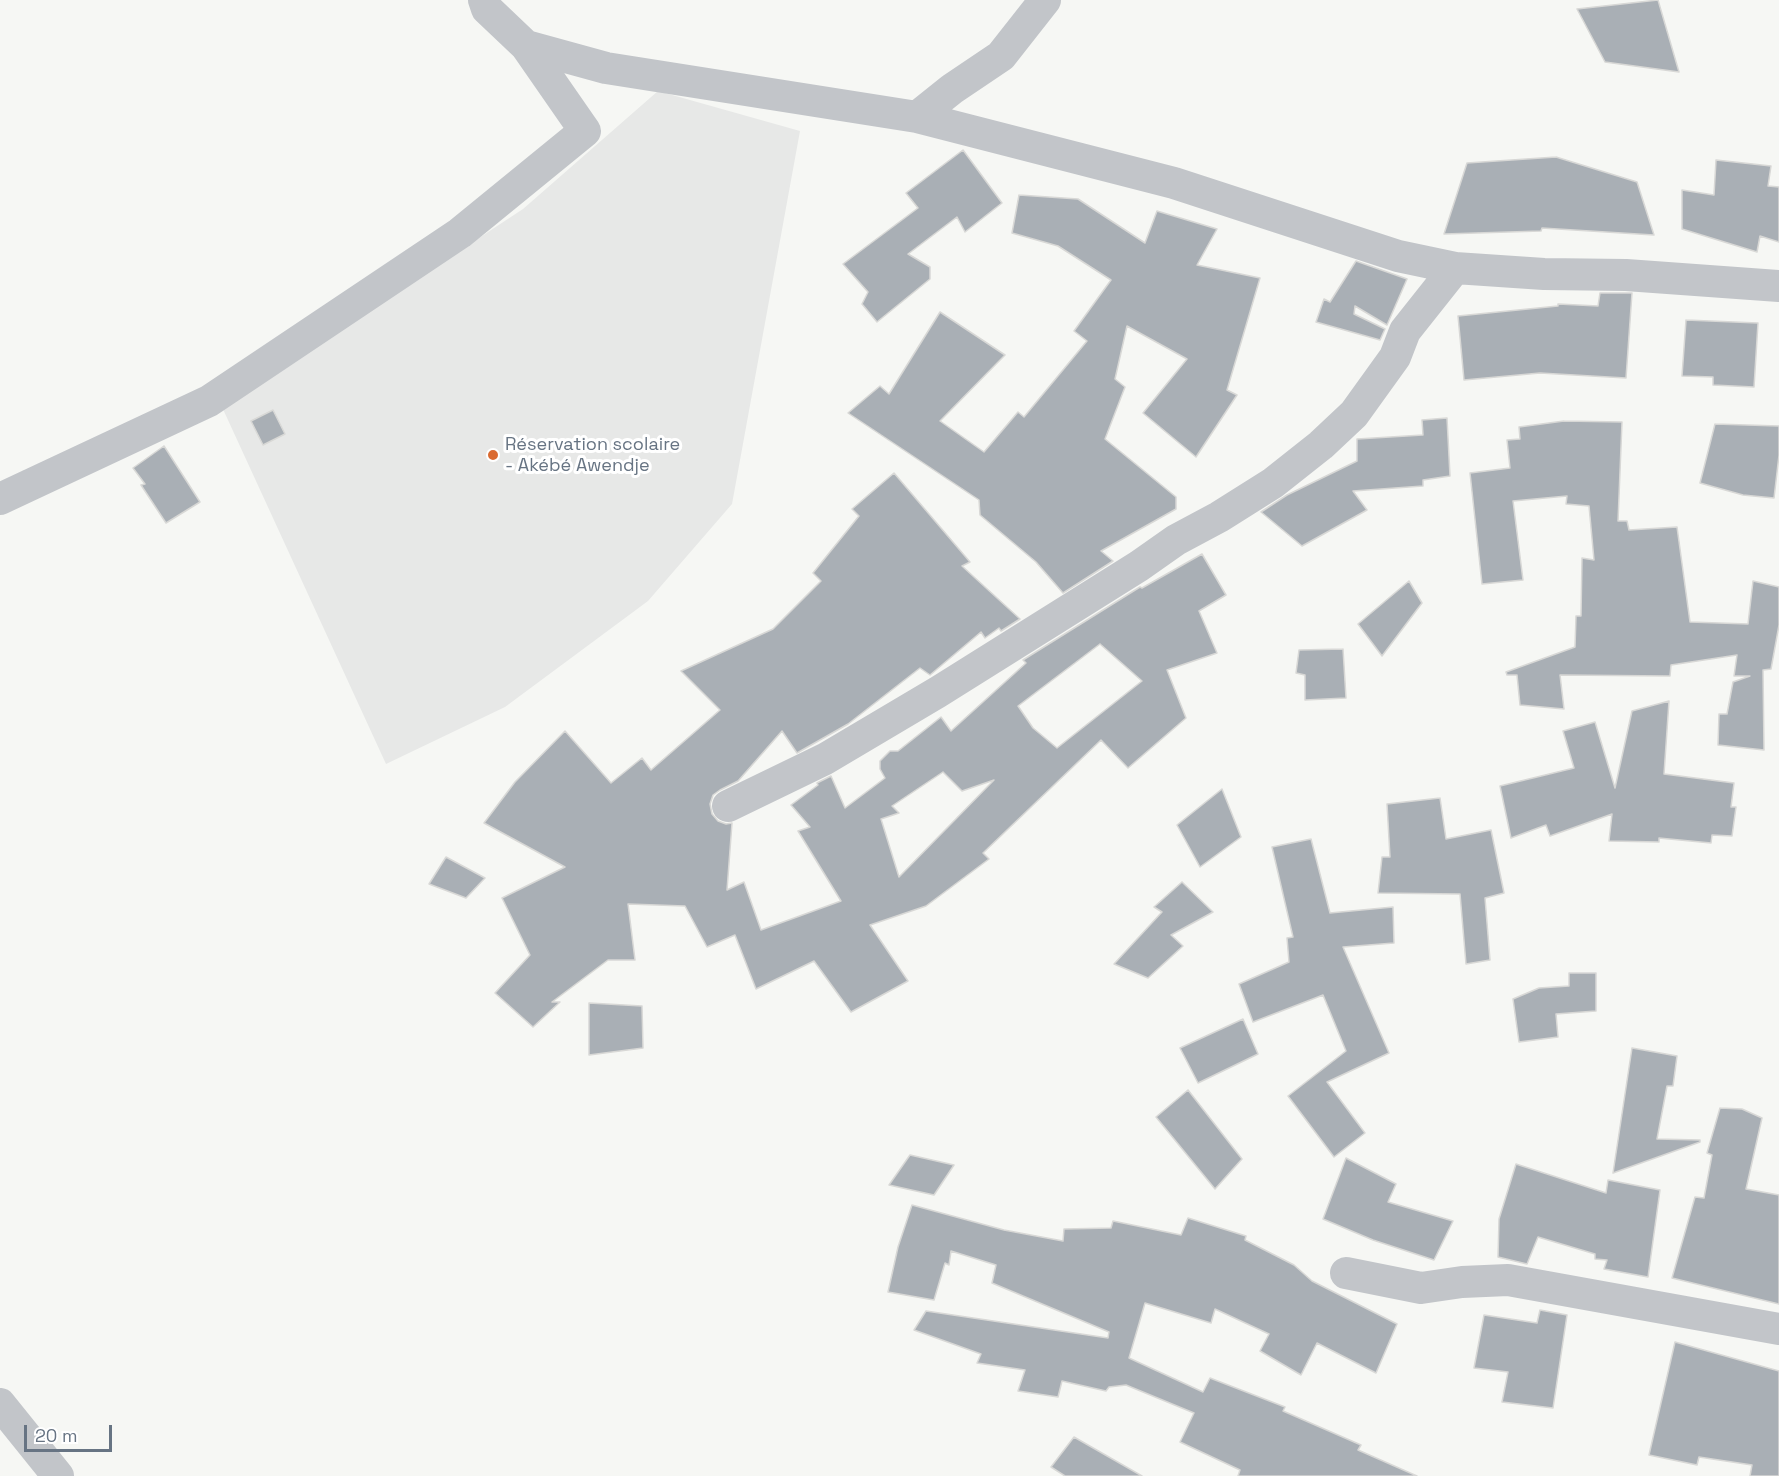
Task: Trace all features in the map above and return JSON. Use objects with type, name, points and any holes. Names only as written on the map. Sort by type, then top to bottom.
[{"type":"street","points":[[0,499],[209,401],[460,233],[585,131],[526,46],[487,9],[484,0]]},
{"type":"street","points":[[917,117],[952,89],[1001,56],[1045,0]]},
{"type":"street","points":[[526,46],[606,68],[917,117],[1174,183],[1398,256],[1455,268],[1544,274],[1626,275],[1779,286]]},
{"type":"street","points":[[728,806],[825,759],[938,692],[1119,579],[1176,540],[1219,517],[1273,483],[1321,445],[1354,414],[1395,357],[1405,331],[1455,268]]},
{"type":"street","points":[[1346,1273],[1421,1288],[1462,1282],[1508,1280],[1779,1329]]},
{"type":"street","points":[[0,1404],[58,1476]]},
{"type":"shaded area","name":"Réservation scolaire - Akébé Awendje","points":[[658,91],[800,131],[732,504],[648,601],[505,707],[386,764],[222,407],[523,209]]},
{"type":"building","points":[[1658,0],[1679,72],[1605,62],[1577,9]]},
{"type":"building","points":[[963,150],[1002,203],[965,232],[957,217],[908,254],[930,267],[930,279],[877,322],[862,304],[868,292],[843,264],[918,208],[906,193]]},
{"type":"building","points":[[1556,157],[1637,182],[1654,235],[1542,228],[1541,231],[1444,234],[1467,163]]},
{"type":"building","points":[[1716,160],[1771,166],[1768,186],[1779,187],[1779,242],[1760,236],[1757,252],[1682,229],[1682,190],[1714,195]]},
{"type":"building","points":[[1019,195],[1078,199],[1145,243],[1157,211],[1217,229],[1197,265],[1260,278],[1227,390],[1237,395],[1196,457],[1143,413],[1187,359],[1127,326],[1115,379],[1125,387],[1105,439],[1176,497],[1176,509],[1101,551],[1113,561],[1063,593],[1036,562],[980,515],[979,500],[848,413],[880,386],[889,394],[940,312],[1005,355],[940,421],[984,452],[1018,412],[1024,417],[1087,341],[1074,331],[1111,280],[1058,246],[1012,233]]},
{"type":"building","points":[[1356,261],[1407,279],[1387,325],[1355,306],[1354,314],[1385,329],[1380,340],[1316,322],[1324,299],[1330,302]]},
{"type":"building","points":[[1600,293],[1632,293],[1626,378],[1540,373],[1464,380],[1458,316],[1558,306],[1558,304],[1598,306]]},
{"type":"building","points":[[1686,320],[1758,323],[1754,387],[1713,385],[1713,377],[1682,376]]},
{"type":"building","points":[[273,410],[285,434],[263,445],[251,421]]},
{"type":"building","points":[[1447,418],[1450,476],[1423,480],[1423,486],[1353,491],[1367,510],[1302,546],[1261,512],[1287,495],[1357,461],[1357,439],[1423,435],[1422,420]]},
{"type":"building","points":[[1564,421],[1622,422],[1618,521],[1627,521],[1629,530],[1677,527],[1690,622],[1748,624],[1753,581],[1779,587],[1779,625],[1771,669],[1763,670],[1764,750],[1718,745],[1719,714],[1727,714],[1733,682],[1750,676],[1734,676],[1737,655],[1671,665],[1670,676],[1560,675],[1564,709],[1520,705],[1517,675],[1507,675],[1506,672],[1575,647],[1576,616],[1581,616],[1582,558],[1594,560],[1589,506],[1566,504],[1567,496],[1513,501],[1523,580],[1482,584],[1470,473],[1510,468],[1507,440],[1520,439],[1519,427]]},
{"type":"building","points":[[1715,424],[1779,426],[1779,455],[1774,498],[1743,495],[1700,483]]},
{"type":"building","points":[[164,446],[200,502],[166,523],[141,485],[145,484],[133,468]]},
{"type":"building","points":[[894,473],[970,562],[962,566],[1020,619],[1001,631],[999,628],[985,638],[981,632],[930,675],[920,668],[848,724],[797,753],[782,731],[738,781],[713,795],[710,804],[712,814],[718,821],[726,824],[732,823],[727,890],[744,882],[761,930],[841,901],[798,831],[810,827],[791,805],[818,785],[817,783],[831,776],[845,808],[885,778],[880,769],[880,761],[890,751],[898,751],[941,717],[951,731],[1026,663],[1023,660],[1140,587],[1142,588],[1202,554],[1226,595],[1199,611],[1217,653],[1167,670],[1186,718],[1128,768],[1101,740],[983,853],[989,859],[926,906],[870,925],[908,981],[851,1012],[814,961],[756,989],[735,935],[707,947],[685,906],[628,904],[635,960],[608,960],[552,1002],[560,1002],[533,1027],[495,993],[530,955],[502,898],[565,867],[484,823],[515,782],[565,731],[611,783],[642,758],[651,770],[720,710],[681,671],[773,629],[821,581],[813,573],[859,516],[852,509]],"holes":[[[1100,644],[1142,681],[1057,748],[1033,728],[1018,706]],[[943,772],[962,791],[994,780],[899,877],[881,819],[899,813],[892,806]]]},
{"type":"building","points":[[1409,581],[1422,603],[1382,656],[1358,624]]},
{"type":"building","points":[[1343,649],[1346,698],[1305,700],[1305,675],[1296,673],[1299,650]]},
{"type":"building","points":[[1669,701],[1664,774],[1734,783],[1731,807],[1736,807],[1732,836],[1712,835],[1711,843],[1659,838],[1659,842],[1609,841],[1612,814],[1550,836],[1546,825],[1511,838],[1500,786],[1574,768],[1563,731],[1595,722],[1615,788],[1632,711]]},
{"type":"building","points":[[1222,789],[1241,837],[1200,867],[1177,825]]},
{"type":"building","points":[[1440,798],[1446,839],[1491,830],[1504,893],[1485,898],[1490,960],[1466,964],[1460,894],[1378,893],[1382,857],[1390,857],[1387,804]]},
{"type":"building","points":[[1311,839],[1330,913],[1393,907],[1394,943],[1343,947],[1389,1053],[1327,1082],[1365,1133],[1334,1157],[1288,1096],[1346,1051],[1323,995],[1253,1022],[1239,984],[1289,962],[1287,938],[1293,937],[1272,847]]},
{"type":"building","points":[[446,857],[485,878],[466,898],[429,884]]},
{"type":"building","points":[[1182,882],[1213,912],[1171,935],[1183,946],[1148,978],[1114,964],[1162,912],[1154,907]]},
{"type":"building","points":[[1569,973],[1596,973],[1596,1011],[1556,1014],[1558,1037],[1519,1042],[1513,999],[1539,988],[1569,986]]},
{"type":"building","points":[[589,1003],[642,1006],[643,1048],[589,1055]]},
{"type":"building","points":[[1243,1019],[1258,1054],[1198,1083],[1180,1048]]},
{"type":"building","points":[[1632,1048],[1677,1056],[1673,1086],[1667,1086],[1657,1139],[1700,1140],[1700,1142],[1613,1173]]},
{"type":"building","points":[[1188,1090],[1242,1159],[1215,1189],[1156,1117]]},
{"type":"building","points":[[1720,1108],[1742,1109],[1762,1118],[1746,1189],[1779,1195],[1779,1304],[1672,1278],[1695,1197],[1704,1198],[1712,1155],[1707,1153]]},
{"type":"building","points":[[910,1155],[954,1165],[934,1195],[889,1185]]},
{"type":"building","points":[[1346,1158],[1396,1184],[1388,1202],[1453,1221],[1434,1260],[1373,1240],[1323,1219]]},
{"type":"building","points":[[1516,1164],[1606,1193],[1608,1180],[1660,1190],[1648,1277],[1604,1269],[1607,1260],[1595,1259],[1595,1254],[1538,1237],[1527,1264],[1498,1257],[1499,1219]]},
{"type":"building","points":[[912,1205],[1004,1230],[1063,1241],[1064,1229],[1111,1228],[1113,1221],[1181,1235],[1188,1218],[1246,1236],[1245,1240],[1294,1265],[1312,1281],[1397,1324],[1376,1373],[1317,1343],[1301,1375],[1260,1351],[1269,1334],[1215,1309],[1211,1323],[1145,1303],[1129,1358],[1203,1392],[1210,1378],[1285,1407],[1283,1411],[1361,1445],[1358,1450],[1417,1476],[1238,1476],[1240,1470],[1180,1442],[1194,1413],[1126,1385],[1109,1387],[1106,1391],[1062,1381],[1058,1397],[1018,1391],[1025,1370],[977,1363],[981,1354],[914,1330],[926,1311],[1108,1338],[1109,1332],[992,1283],[996,1265],[951,1251],[949,1265],[945,1263],[934,1300],[888,1292],[898,1247]]},
{"type":"building","points":[[1540,1310],[1567,1315],[1553,1408],[1502,1402],[1508,1372],[1474,1368],[1484,1315],[1537,1323]]},
{"type":"building","points":[[1675,1342],[1779,1371],[1779,1476],[1750,1476],[1752,1465],[1699,1457],[1697,1465],[1649,1455]]},
{"type":"building","points":[[1074,1437],[1142,1476],[1065,1476],[1051,1467]]},
{"type":"place","name":"Réservation scolaire - Akébé Awendje","points":[[493,455]]}]
